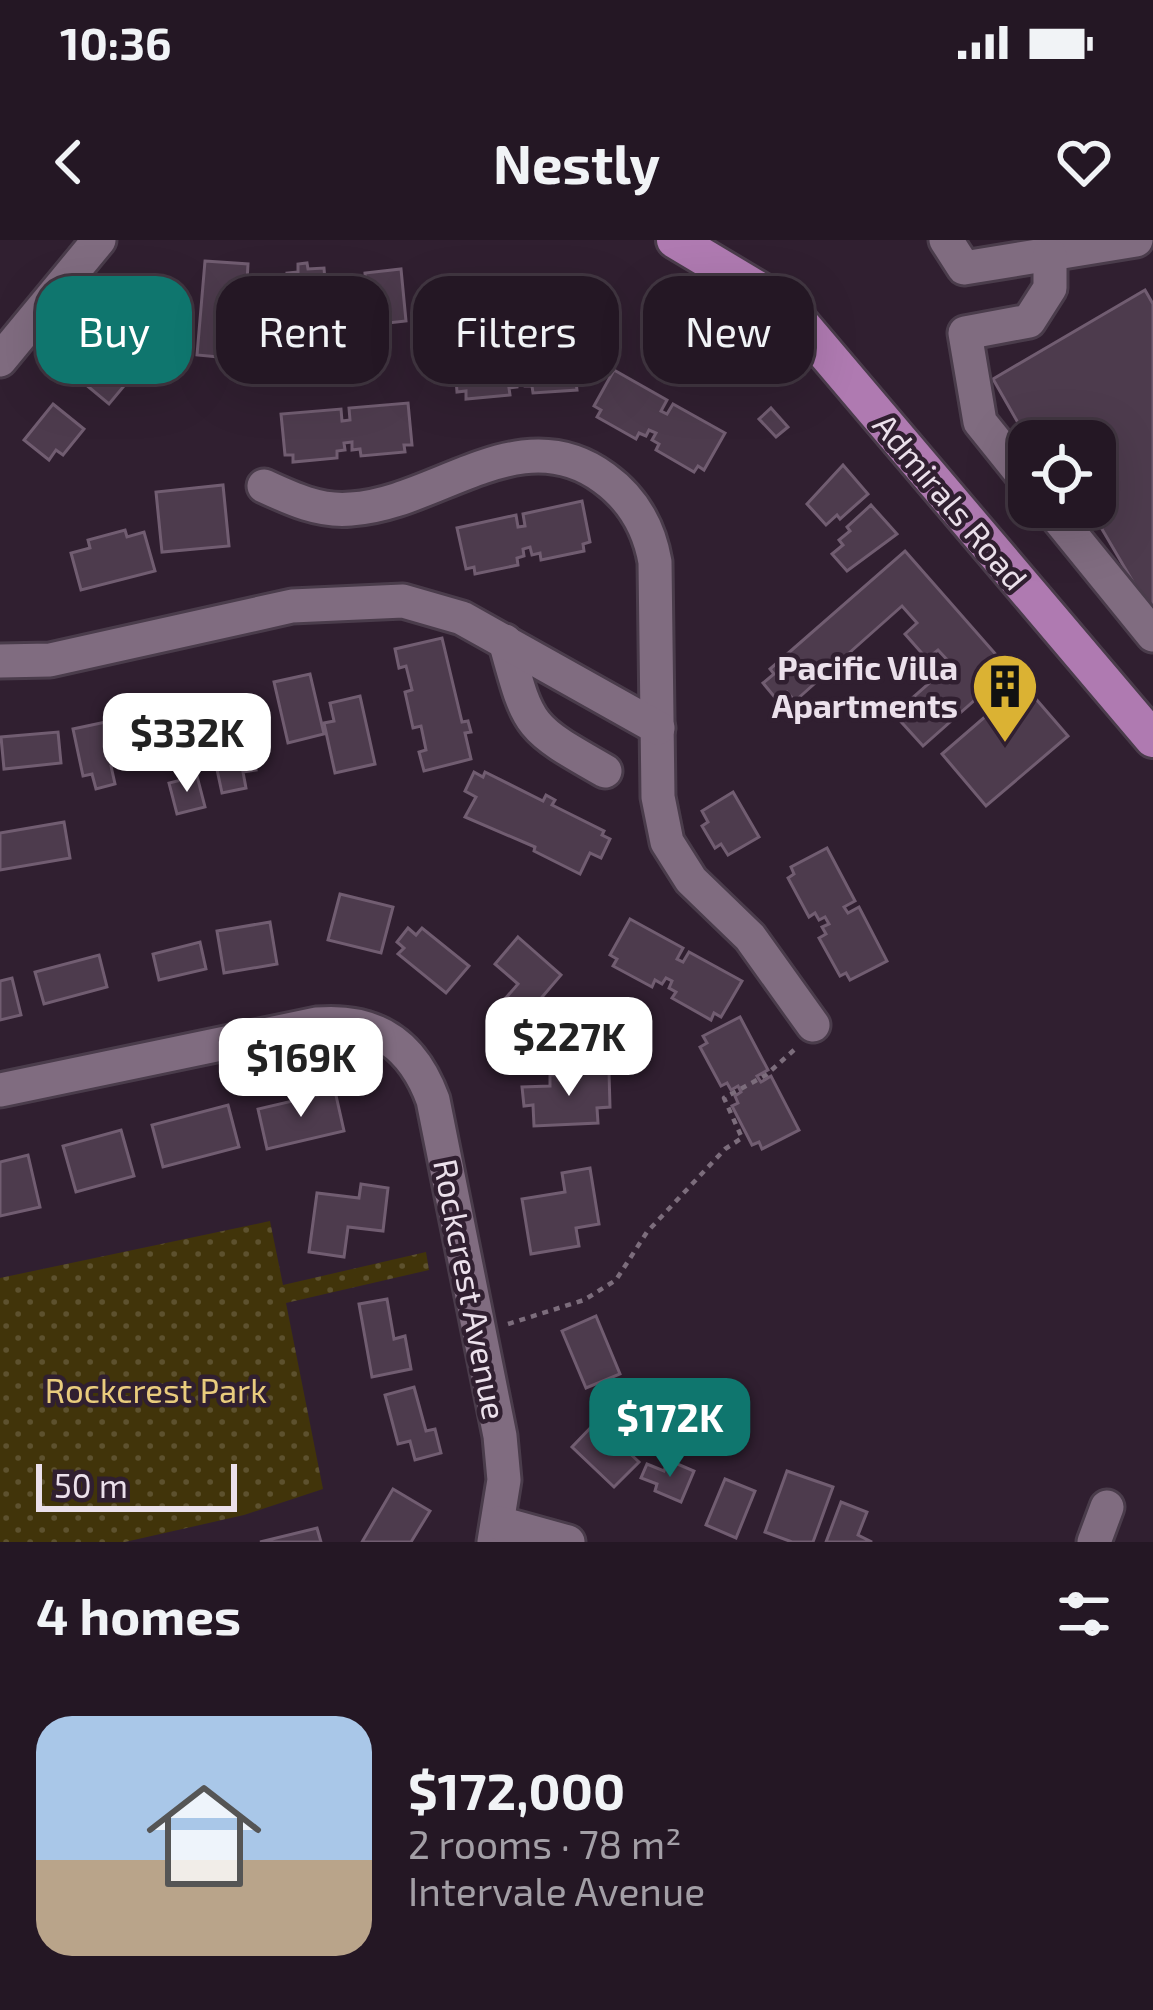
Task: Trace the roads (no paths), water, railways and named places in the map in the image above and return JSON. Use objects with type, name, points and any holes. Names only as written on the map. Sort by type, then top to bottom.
[{"type":"main road","name":"Admirals Road","points":[[675,240],[762,292],[801,324],[1153,739]]},
{"type":"street","points":[[0,360],[99,240]]},
{"type":"street","points":[[956,244],[964,268],[1136,240]]},
{"type":"street","points":[[1008,457],[980,422],[965,333],[1029,321],[1050,288],[1050,256]]},
{"type":"street","points":[[264,486],[307,504],[355,509],[522,456],[568,460],[597,473],[632,504],[652,546],[657,577],[659,812],[673,856],[750,937],[813,1025]]},
{"type":"street","points":[[1065,528],[1153,635]]},
{"type":"street","points":[[0,661],[34,663],[292,606],[404,601],[434,607],[505,641],[658,728]]},
{"type":"street","points":[[505,641],[529,718],[551,741],[604,771]]},
{"type":"street","points":[[621,707],[630,710],[649,704],[657,686]]},
{"type":"street","name":"Rockcrest Avenue","points":[[0,1090],[317,1024],[355,1024],[391,1038],[410,1055],[433,1100],[504,1458],[497,1533]]},
{"type":"street","points":[[1094,1542],[1108,1507]]},
{"type":"street","points":[[497,1533],[568,1542]]},
{"type":"place","name":"Pacific Villa Apartments","points":[[1005,745]]},
{"type":"park label","name":"Rockcrest Park","points":[[156,1390]]}]
